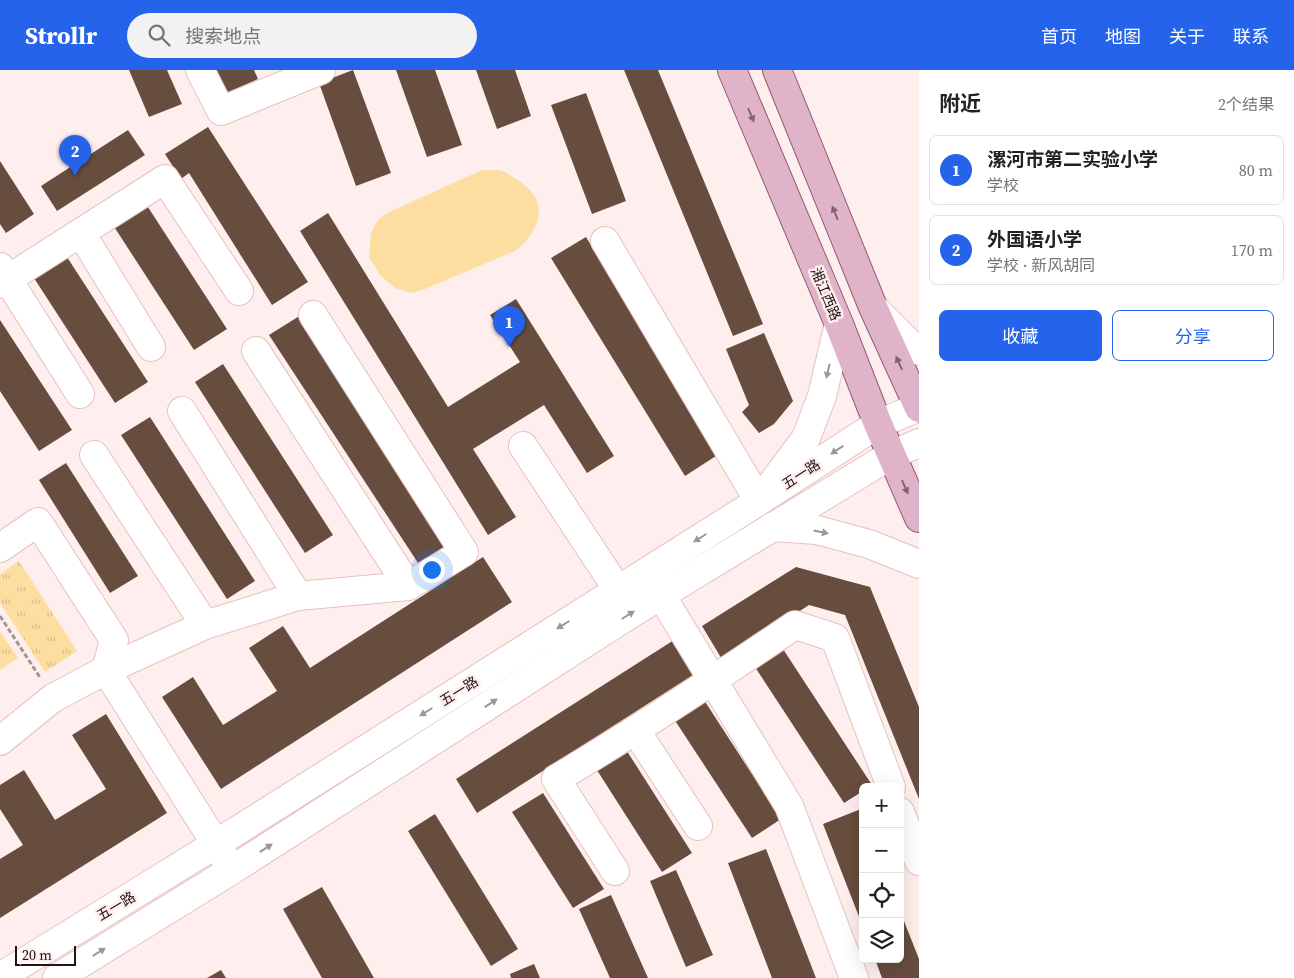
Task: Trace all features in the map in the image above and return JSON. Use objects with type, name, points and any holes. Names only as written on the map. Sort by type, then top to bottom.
[{"type":"main road","name":"湘江西路","points":[[732,70],[839,324],[878,424],[919,518]]},
{"type":"main road","points":[[777,70],[873,307],[919,408]]},
{"type":"street","points":[[200,70],[221,111],[321,70]]},
{"type":"street","points":[[80,394],[3,277],[81,233],[165,179],[239,291]]},
{"type":"street","points":[[81,233],[151,348]]},
{"type":"street","points":[[605,241],[759,500],[806,438],[822,396],[839,324]]},
{"type":"street","points":[[873,307],[919,351]]},
{"type":"street","points":[[0,741],[53,698],[106,670],[205,625],[298,596],[408,586],[464,552],[313,314]]},
{"type":"street","points":[[256,351],[408,586]]},
{"type":"street","name":"五一路","points":[[0,977],[216,844],[878,424],[919,408]]},
{"type":"street","points":[[182,411],[298,596]]},
{"type":"street","name":"五一路","points":[[57,978],[232,870],[661,595],[891,455],[919,443]]},
{"type":"street","points":[[523,446],[618,590]]},
{"type":"street","points":[[94,455],[205,625]]},
{"type":"street","points":[[0,548],[38,522],[114,640],[106,670],[232,870]]},
{"type":"street","points":[[772,527],[817,530],[869,544],[919,564]]},
{"type":"street","points":[[661,595],[789,806],[854,978]]},
{"type":"street","points":[[616,871],[556,779],[636,731],[795,625],[835,638],[889,783]]},
{"type":"street","points":[[636,731],[698,826]]},
{"type":"street","points":[[904,822],[919,861]]},
{"type":"path","points":[[0,616],[53,698]]},
{"type":"green space","points":[[482,170],[504,172],[529,189],[535,197],[539,215],[532,233],[517,250],[425,289],[411,293],[395,288],[381,276],[369,257],[371,233],[378,220],[387,213]]},
{"type":"green space","points":[[19,561],[77,651],[45,672],[0,603],[0,574]]},
{"type":"green space","points":[[0,631],[18,658],[0,670]]},
{"type":"building","points":[[129,70],[167,70],[182,104],[149,117]]},
{"type":"building","points":[[217,70],[254,70],[258,79],[226,93]]},
{"type":"building","points":[[353,70],[391,173],[356,186],[319,83]]},
{"type":"building","points":[[396,70],[435,70],[462,145],[427,157]]},
{"type":"building","points":[[476,70],[515,70],[531,116],[497,129]]},
{"type":"building","points":[[624,70],[658,70],[763,324],[733,336]]},
{"type":"building","points":[[586,93],[626,201],[592,214],[551,105]]},
{"type":"building","points":[[208,127],[308,282],[272,305],[189,173],[181,179],[165,154]]},
{"type":"building","points":[[128,130],[145,155],[57,211],[41,186]]},
{"type":"building","points":[[0,161],[34,214],[6,233],[0,224]]},
{"type":"building","points":[[144,201],[227,329],[194,350],[111,222]]},
{"type":"building","points":[[328,213],[448,407],[520,362],[490,315],[516,299],[614,456],[587,473],[544,405],[473,449],[516,517],[488,535],[300,231]]},
{"type":"building","points":[[586,237],[719,454],[685,476],[551,258]]},
{"type":"building","points":[[65,254],[148,382],[115,403],[32,275]]},
{"type":"building","points":[[301,315],[451,545],[420,566],[269,335]]},
{"type":"building","points":[[0,320],[72,430],[39,451],[0,391]]},
{"type":"building","points":[[764,333],[793,401],[774,424],[759,433],[742,412],[749,405],[726,349]]},
{"type":"building","points":[[223,364],[333,535],[305,553],[195,382]]},
{"type":"building","points":[[150,417],[255,581],[227,599],[121,435]]},
{"type":"building","points":[[66,463],[138,576],[110,593],[39,480]]},
{"type":"building","points":[[483,557],[512,602],[221,789],[162,697],[193,677],[223,725],[277,691],[249,648],[283,626],[310,668]]},
{"type":"building","points":[[796,567],[870,587],[919,707],[919,799],[845,615],[809,605],[723,661],[702,626]]},
{"type":"building","points":[[674,640],[696,673],[477,813],[456,779]]},
{"type":"building","points":[[781,646],[871,783],[859,783],[859,794],[844,803],[753,664]]},
{"type":"building","points":[[704,700],[781,819],[752,838],[674,719]]},
{"type":"building","points":[[106,714],[167,813],[0,918],[0,859],[23,845],[0,809],[0,785],[24,770],[55,820],[106,789],[72,735]]},
{"type":"building","points":[[625,748],[692,853],[662,872],[595,767]]},
{"type":"building","points":[[543,793],[604,889],[573,908],[512,812]]},
{"type":"building","points":[[859,810],[859,917],[823,824]]},
{"type":"building","points":[[435,814],[518,949],[491,966],[408,831]]},
{"type":"building","points":[[766,849],[816,978],[772,978],[728,863]]},
{"type":"building","points":[[676,870],[713,955],[686,967],[650,881]]},
{"type":"building","points":[[322,887],[374,978],[322,978],[283,909]]},
{"type":"building","points":[[611,895],[648,978],[610,978],[579,909]]},
{"type":"building","points":[[904,921],[919,959],[919,978],[882,978],[876,963],[904,963]]},
{"type":"building","points":[[534,964],[540,978],[511,978],[510,974]]},
{"type":"building","points":[[221,970],[226,978],[207,978]]},
{"type":"place","name":"外国语小学","points":[[75,176]]},
{"type":"place","name":"漯河市第二实验小学","points":[[509,347]]}]
